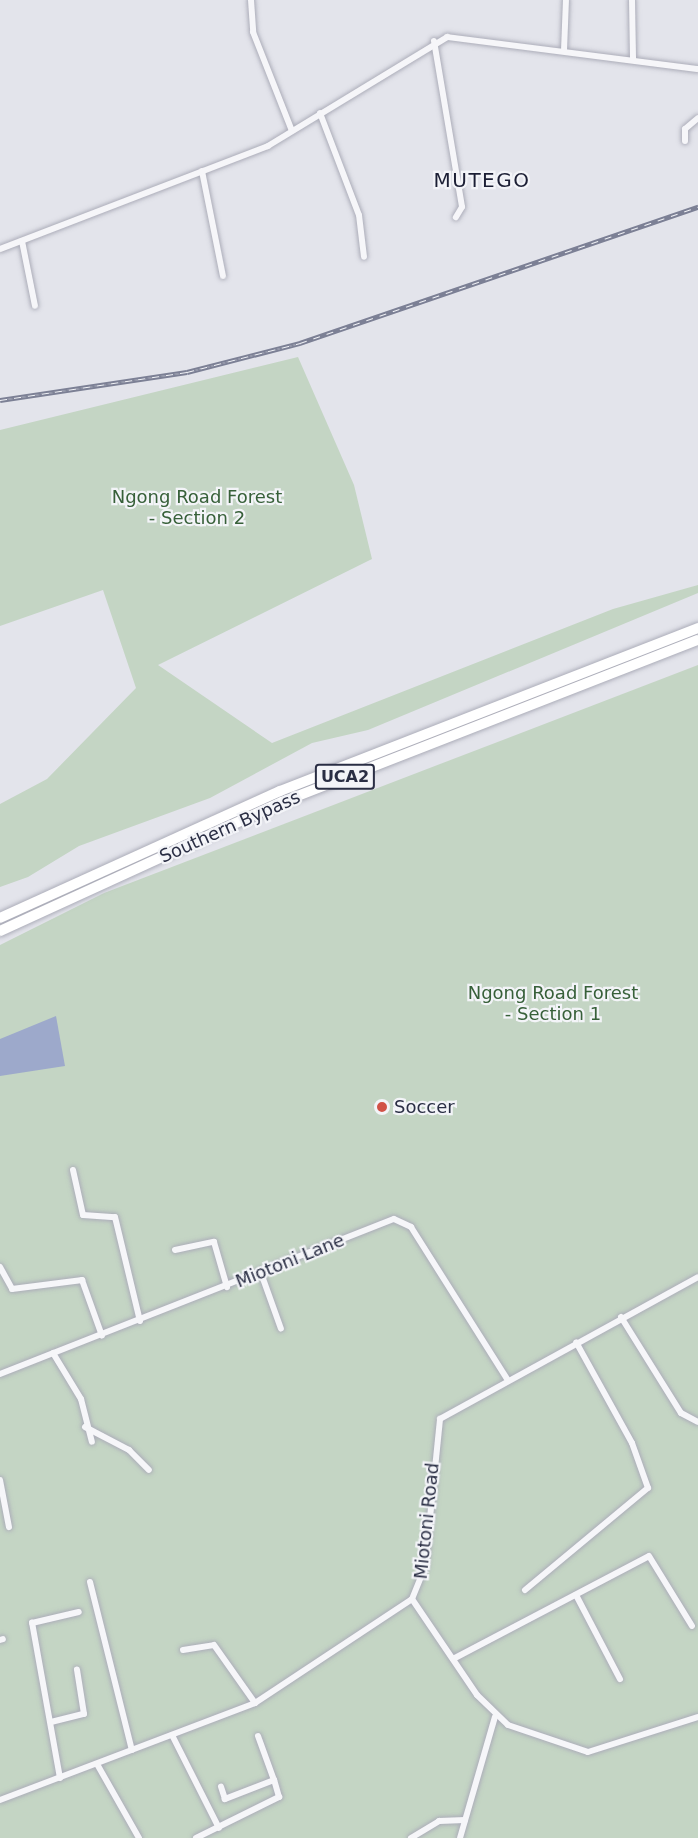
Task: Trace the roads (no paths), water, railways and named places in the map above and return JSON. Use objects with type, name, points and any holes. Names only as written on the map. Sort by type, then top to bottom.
[{"type":"highway","name":"Southern Bypass","points":[[0,918],[290,787],[698,628]]},
{"type":"highway","name":"Southern Bypass","points":[[0,931],[282,802],[698,640]]},
{"type":"street","points":[[251,0],[253,32],[292,130]]},
{"type":"street","points":[[564,51],[566,0]]},
{"type":"street","points":[[633,0],[633,60]]},
{"type":"street","points":[[0,249],[202,171],[292,130],[434,41],[466,37],[698,69]]},
{"type":"street","points":[[434,41],[462,207],[456,217]]},
{"type":"street","points":[[320,113],[359,214],[364,257]]},
{"type":"street","points":[[685,141],[686,129],[698,118]]},
{"type":"street","points":[[202,171],[223,276]]},
{"type":"street","points":[[22,241],[35,306]]},
{"type":"street","points":[[73,1170],[83,1215],[115,1217],[140,1321]]},
{"type":"street","name":"Miotoni Lane","points":[[0,1374],[401,1219],[411,1227],[507,1379]]},
{"type":"street","points":[[175,1250],[214,1242],[227,1287]]},
{"type":"street","points":[[0,1267],[12,1289],[81,1280],[102,1336]]},
{"type":"street","points":[[261,1274],[281,1329]]},
{"type":"street","name":"Miotoni Road","points":[[0,1800],[255,1703],[412,1599],[425,1567],[437,1423],[507,1379],[698,1276]]},
{"type":"street","points":[[621,1317],[681,1413],[698,1422]]},
{"type":"street","points":[[525,1590],[648,1488],[632,1443],[576,1342]]},
{"type":"street","points":[[54,1353],[81,1400],[85,1427],[92,1442]]},
{"type":"street","points":[[85,1427],[129,1450],[149,1470]]},
{"type":"street","points":[[0,1480],[9,1527]]},
{"type":"street","points":[[453,1659],[649,1556],[692,1626]]},
{"type":"street","points":[[90,1582],[132,1750]]},
{"type":"street","points":[[576,1595],[620,1679]]},
{"type":"street","points":[[412,1599],[495,1717],[588,1752],[698,1717]]},
{"type":"street","points":[[60,1778],[32,1623],[79,1612]]},
{"type":"street","points":[[183,1650],[214,1645],[255,1703]]},
{"type":"street","points":[[51,1722],[84,1714],[77,1670]]},
{"type":"street","points":[[460,1838],[495,1717]]},
{"type":"street","points":[[172,1735],[219,1828]]},
{"type":"street","points":[[196,1838],[278,1801],[274,1780],[258,1736]]},
{"type":"street","points":[[97,1764],[139,1838]]},
{"type":"street","points":[[221,1787],[225,1799],[274,1780]]},
{"type":"street","points":[[411,1838],[439,1821],[465,1820]]},
{"type":"water","points":[[56,1016],[65,1066],[0,1076],[0,1039]]},
{"type":"railway","points":[[0,400],[187,372],[300,343],[698,207]]},
{"type":"place","name":"Soccer","points":[[382,1107]]},
{"type":"district","name":"MUTEGO","points":[[482,180]]},
{"type":"park label","name":"Ngong Road Forest - Section 2","points":[[197,508]]},
{"type":"park label","name":"Ngong Road Forest - Section 1","points":[[553,1004]]}]
